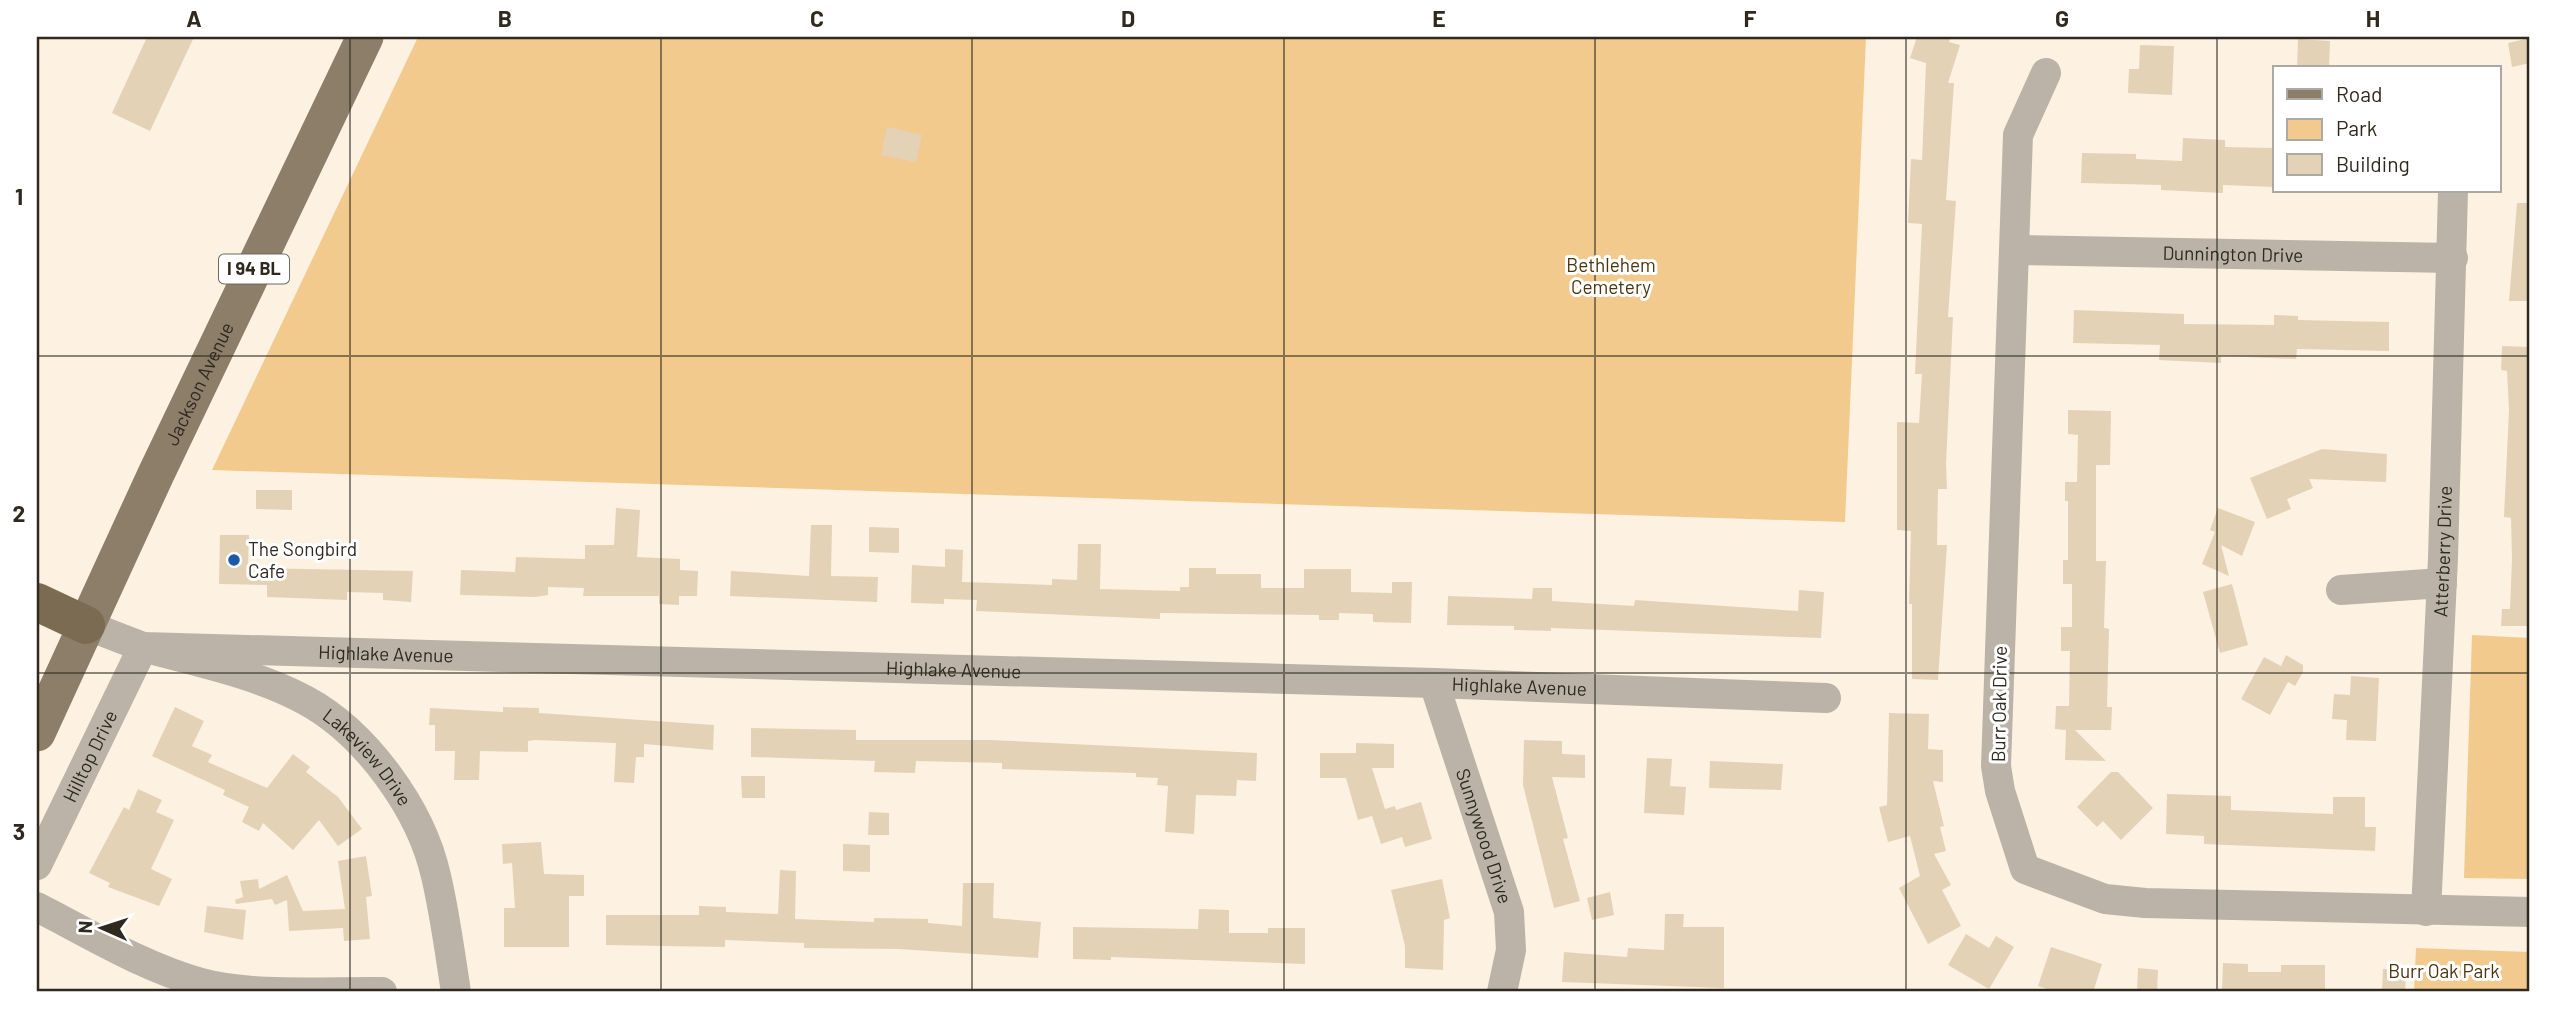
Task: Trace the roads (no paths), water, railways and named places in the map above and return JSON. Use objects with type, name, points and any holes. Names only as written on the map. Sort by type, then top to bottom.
[{"type":"highway","points":[[37,602],[86,625]]},
{"type":"main road","name":"Jackson Avenue","points":[[37,733],[365,37]]},
{"type":"street","name":"Burr Oak Drive","points":[[2046,74],[2018,135],[1996,766],[2000,791],[2025,869],[2105,899],[2144,903],[2530,912]]},
{"type":"street","name":"Atterberry Drive","points":[[2426,911],[2442,583],[2453,192]]},
{"type":"street","name":"Dunnington Drive","points":[[2014,250],[2453,258]]},
{"type":"street","points":[[2341,590],[2442,583]]},
{"type":"street","name":"Highlake Avenue","points":[[86,625],[143,647],[1434,683],[1826,698]]},
{"type":"street","name":"Hilltop Drive","points":[[37,865],[143,647]]},
{"type":"street","name":"Lakeview Drive","points":[[143,647],[255,678],[306,701],[340,725],[380,763],[410,810],[436,874],[456,992]]},
{"type":"street","name":"Sunnywood Drive","points":[[1434,683],[1509,912],[1511,950],[1502,992]]},
{"type":"street","points":[[37,907],[164,971],[204,984],[254,989],[382,992]]},
{"type":"place","name":"The Songbird Cafe","points":[[234,560]]},
{"type":"park label","name":"Bethlehem Cemetery","points":[[1611,276]]},
{"type":"park label","name":"Burr Oak Park","points":[[2444,971]]}]
